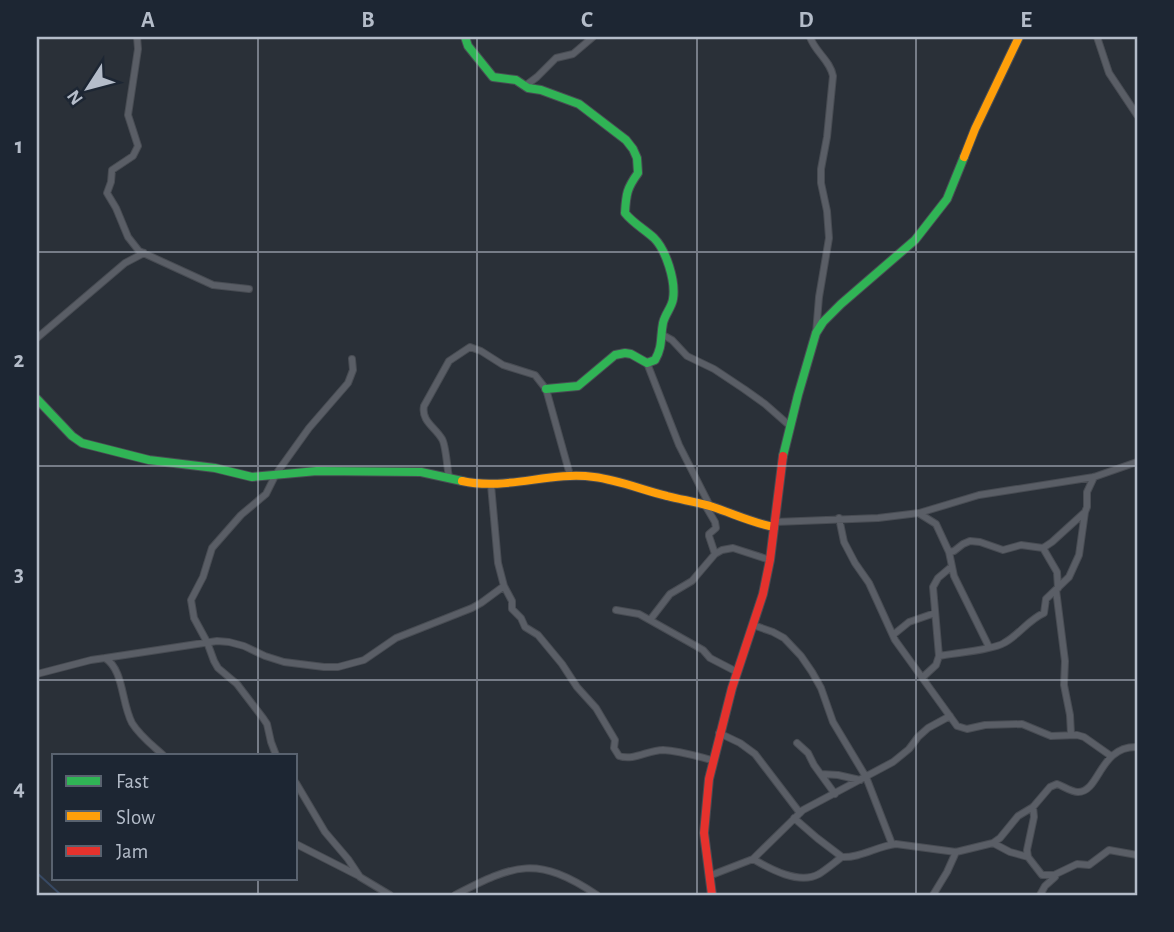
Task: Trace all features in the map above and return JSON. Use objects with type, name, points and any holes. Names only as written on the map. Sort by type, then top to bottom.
[{"type":"street","points":[[137,37],[138,49],[128,115],[138,146],[133,156],[112,170],[111,182],[106,191],[136,248],[213,285],[249,289]]},
{"type":"street","points":[[465,37],[468,46],[490,75],[516,80],[525,86],[579,104],[626,141],[632,149],[637,158],[638,173],[628,188],[625,213],[656,240],[668,262],[674,296],[664,318],[662,349],[651,363],[647,363]]},
{"type":"street","points":[[525,86],[556,58],[573,54],[593,37]]},
{"type":"street","points":[[712,895],[704,833],[712,760],[763,594],[783,458],[816,333],[829,238],[828,211],[821,183],[821,169],[833,76],[832,70],[814,47],[810,37]]},
{"type":"street","points":[[816,333],[841,304],[915,240],[947,199],[975,130],[1019,37]]},
{"type":"street","points":[[1097,37],[1109,73],[1137,116]]},
{"type":"street","points":[[37,338],[125,263],[144,253]]},
{"type":"street","points":[[663,335],[673,340],[687,356],[714,369],[765,404],[790,426]]},
{"type":"street","points":[[449,477],[444,442],[423,412],[449,361],[470,347],[503,365],[535,375],[545,389],[569,475]]},
{"type":"street","points":[[545,389],[582,384],[615,355],[631,354],[647,363],[679,445],[716,524],[709,535],[715,554]]},
{"type":"street","points":[[276,754],[267,724],[237,684],[216,664],[194,618],[191,600],[203,577],[209,552],[241,514],[266,494],[276,474],[309,428],[348,383],[352,376],[352,359]]},
{"type":"street","points":[[37,399],[82,443],[149,460],[215,468],[252,477],[317,471],[421,472],[479,485],[491,485],[569,475],[589,476],[707,505],[762,525],[919,513],[979,495],[1094,477],[1137,462]]},
{"type":"street","points":[[939,656],[1004,644],[1035,617],[1044,613],[1046,599],[1072,572],[1079,555],[1088,488],[1094,477]]},
{"type":"street","points":[[491,485],[496,548],[504,586],[511,598],[513,610],[525,627],[538,635],[577,687],[599,711],[615,740],[614,748],[619,756],[630,758],[662,750],[712,760]]},
{"type":"street","points":[[949,552],[970,541],[1003,550],[1020,545],[1043,548],[1085,512]]},
{"type":"street","points":[[919,513],[936,524],[949,552],[951,567],[962,595],[989,647]]},
{"type":"street","points":[[839,518],[844,542],[869,583],[893,635],[961,728],[1022,724],[1051,736],[1071,734],[1084,737],[1111,756]]},
{"type":"street","points":[[650,620],[670,594],[692,581],[715,554],[722,550],[733,548],[770,560]]},
{"type":"street","points":[[1043,548],[1057,572],[1065,658],[1064,685],[1071,734]]},
{"type":"street","points":[[923,677],[936,665],[939,656],[933,587],[938,578],[951,567]]},
{"type":"street","points":[[37,674],[91,660],[207,642],[229,642],[284,662],[338,667],[364,660],[396,638],[472,608],[504,586]]},
{"type":"street","points":[[616,610],[636,613],[650,620],[737,672]]},
{"type":"street","points":[[893,635],[909,622],[935,613]]},
{"type":"street","points":[[753,625],[783,638],[801,656],[821,688],[833,722],[863,779],[892,844]]},
{"type":"street","points":[[105,658],[111,661],[117,672],[125,707],[132,722],[142,736],[162,754]]},
{"type":"street","points":[[709,876],[748,863],[800,813],[893,762],[928,728],[950,716]]},
{"type":"street","points":[[719,733],[755,754],[800,813]]},
{"type":"street","points":[[797,743],[808,753],[835,794]]},
{"type":"street","points":[[753,859],[767,867],[798,877],[817,875],[842,857],[892,844],[956,852],[993,844],[1018,816],[1033,807],[1054,784],[1076,792],[1087,788],[1111,756],[1123,748],[1137,747]]},
{"type":"street","points":[[821,774],[863,779]]},
{"type":"street","points":[[298,786],[325,831],[360,877]]},
{"type":"street","points":[[1033,807],[1034,817],[1027,850],[1028,857],[1042,875],[1051,876],[1077,864],[1089,865],[1109,850],[1137,855]]},
{"type":"street","points":[[794,818],[842,857]]},
{"type":"street","points":[[993,844],[1028,857]]},
{"type":"street","points":[[298,845],[390,895]]},
{"type":"street","points":[[933,895],[956,852]]},
{"type":"street","points":[[455,895],[489,877],[533,867],[564,876],[597,895]]},
{"type":"street","points":[[1040,895],[1059,873]]},
{"type":"waterway","points":[[37,873],[61,895]]},
{"type":"traffic: fast","points":[[465,37],[468,46],[493,77],[516,80],[528,88],[579,104],[626,140],[637,158],[638,173],[628,191],[625,213],[658,243],[671,275],[673,299],[664,320],[655,360],[647,363],[631,354],[615,355],[578,386],[546,389]]},
{"type":"traffic: fast","points":[[783,456],[816,333],[841,304],[915,240],[947,199],[964,157]]},
{"type":"traffic: fast","points":[[37,399],[82,443],[149,460],[215,468],[252,477],[317,471],[421,472],[462,481]]},
{"type":"traffic: slow","points":[[964,157],[1019,37]]},
{"type":"traffic: slow","points":[[462,481],[495,484],[561,476],[594,477],[707,505],[774,527]]},
{"type":"traffic: jam","points":[[712,895],[704,833],[709,779],[732,688],[763,594],[783,456]]}]
